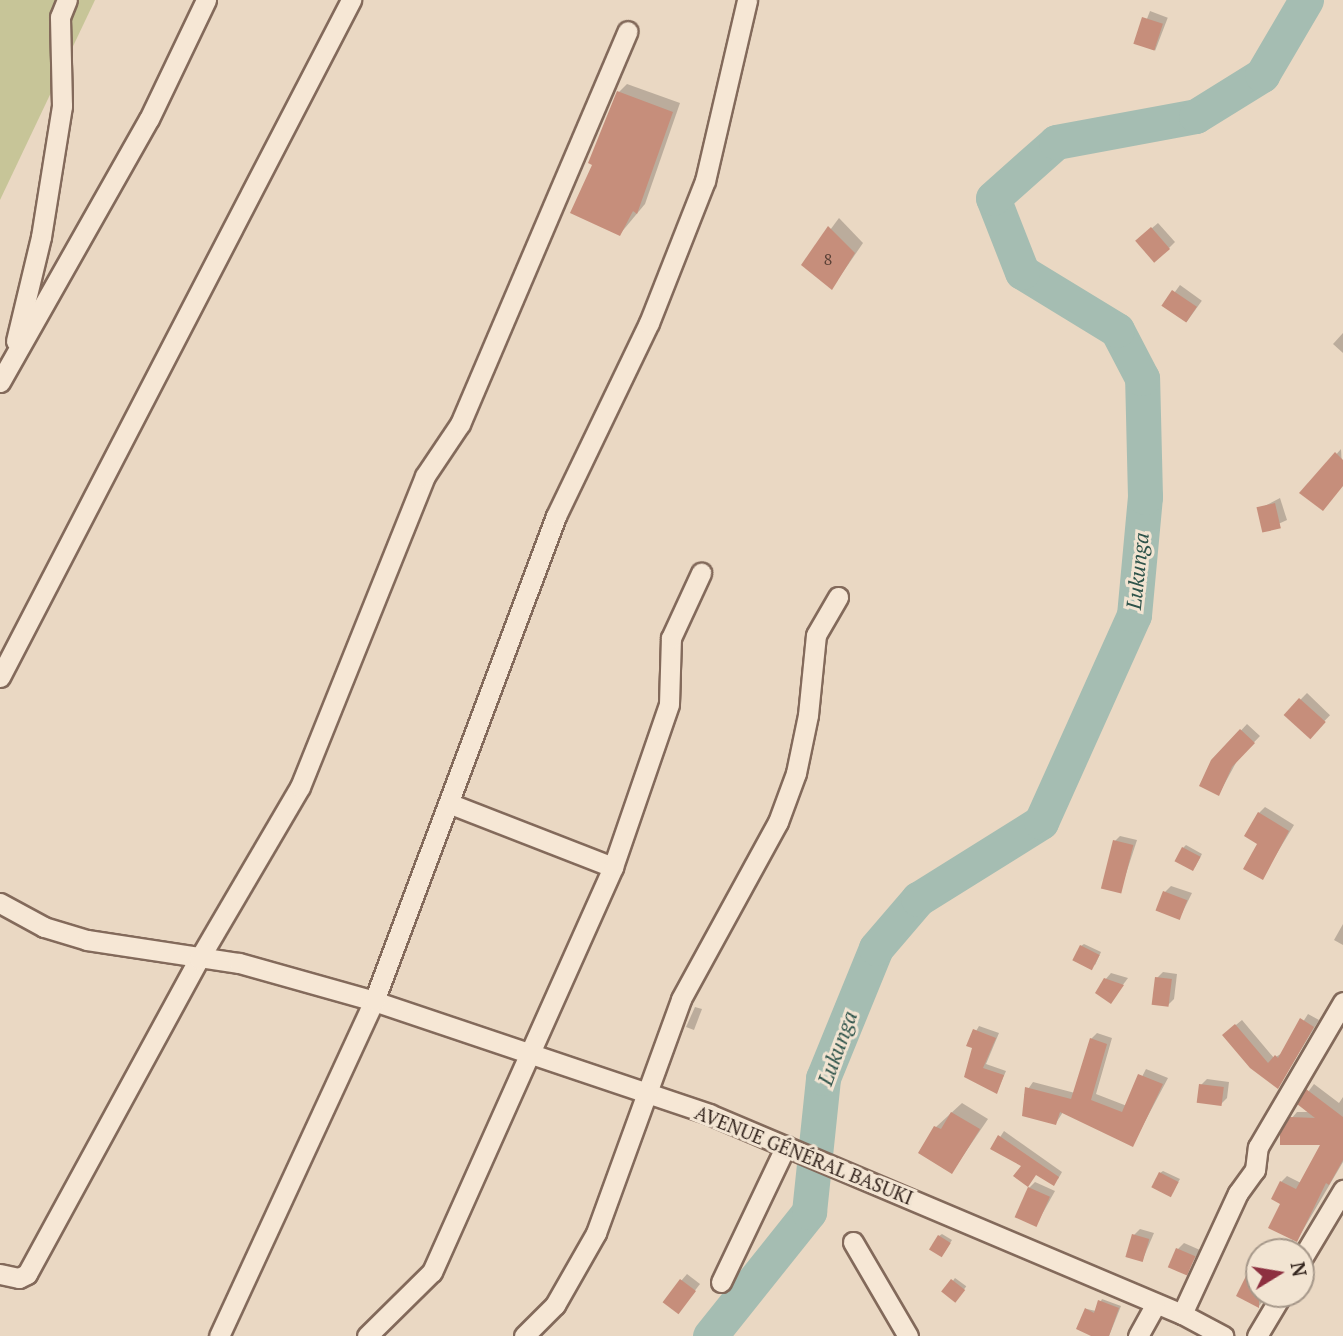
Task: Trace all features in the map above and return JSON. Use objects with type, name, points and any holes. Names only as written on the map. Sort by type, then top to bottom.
[{"type":"street","points":[[0,381],[14,346],[41,237],[62,107],[60,17],[67,0]]},
{"type":"street","points":[[0,381],[149,119],[206,0]]},
{"type":"street","points":[[0,677],[351,0]]},
{"type":"street","points":[[219,1336],[374,1001],[438,821],[451,804],[556,516],[649,323],[705,181],[747,0]]},
{"type":"street","points":[[0,1274],[19,1278],[27,1274],[199,959],[300,787],[425,477],[460,424],[628,32]]},
{"type":"street","points":[[368,1336],[432,1272],[613,867],[669,704],[671,638],[701,573]]},
{"type":"street","points":[[524,1336],[555,1305],[596,1233],[681,999],[778,822],[796,773],[808,715],[816,635],[838,597]]},
{"type":"street","points":[[451,804],[613,867]]},
{"type":"street","points":[[0,927],[5,906]]},
{"type":"street","name":"AVENUE GÉNÉRAL BASUKI","points":[[5,906],[87,940],[239,963],[374,1001],[646,1093],[846,1170],[1155,1305],[1182,1314],[1223,1336]]},
{"type":"street","points":[[1182,1314],[1238,1193],[1255,1170],[1258,1147],[1343,1002]]},
{"type":"street","points":[[721,1282],[786,1146]]},
{"type":"street","points":[[1314,1238],[1343,1190]]},
{"type":"street","points":[[853,1242],[908,1336]]},
{"type":"street","points":[[1138,1336],[1155,1305]]},
{"type":"street","points":[[1257,1336],[1274,1308]]},
{"type":"shaded area","points":[[0,0],[95,0],[0,200]]},
{"type":"building","points":[[1142,17],[1163,24],[1154,50],[1133,44]]},
{"type":"building","points":[[617,91],[673,112],[637,214],[633,211],[620,236],[570,213],[592,165],[588,163]]},
{"type":"building","points":[[828,226],[855,253],[832,290],[801,265]]},
{"type":"building","points":[[1151,227],[1170,249],[1154,263],[1135,241]]},
{"type":"building","points":[[1172,290],[1197,307],[1186,323],[1161,306]]},
{"type":"building","points":[[1335,452],[1343,460],[1343,486],[1323,511],[1299,493]]},
{"type":"building","points":[[1275,503],[1281,528],[1262,533],[1256,507]]},
{"type":"building","points":[[1299,698],[1326,722],[1310,739],[1284,715]]},
{"type":"building","points":[[1240,729],[1255,743],[1232,767],[1219,796],[1199,786],[1211,760]]},
{"type":"building","points":[[1258,812],[1289,831],[1263,880],[1243,869],[1257,844],[1244,836]]},
{"type":"building","points":[[1113,840],[1133,845],[1121,894],[1101,889]]},
{"type":"building","points":[[1182,847],[1201,857],[1193,871],[1174,861]]},
{"type":"building","points":[[1163,891],[1187,900],[1180,920],[1155,911]]},
{"type":"building","points":[[1080,945],[1100,955],[1092,970],[1072,960]]},
{"type":"building","points":[[1155,977],[1172,979],[1168,1007],[1152,1005]]},
{"type":"building","points":[[1104,978],[1124,985],[1111,1004],[1095,993]]},
{"type":"building","points":[[1300,1018],[1314,1027],[1278,1089],[1250,1068],[1222,1035],[1235,1024],[1268,1063],[1275,1055],[1278,1058]]},
{"type":"building","points":[[973,1029],[996,1038],[983,1068],[1004,1075],[997,1094],[964,1077],[972,1048],[966,1046]]},
{"type":"building","points":[[1090,1038],[1107,1044],[1091,1100],[1122,1112],[1138,1074],[1163,1084],[1133,1147],[1060,1112],[1056,1125],[1022,1116],[1025,1087],[1071,1099]]},
{"type":"building","points":[[1199,1084],[1224,1087],[1221,1106],[1197,1103]]},
{"type":"building","points":[[1306,1089],[1343,1117],[1343,1160],[1329,1185],[1326,1183],[1299,1238],[1289,1238],[1268,1228],[1280,1204],[1271,1199],[1280,1181],[1296,1189],[1320,1145],[1280,1145],[1280,1134],[1290,1117],[1315,1118],[1297,1104]]},
{"type":"building","points":[[951,1112],[980,1129],[952,1174],[918,1153],[934,1126],[941,1129]]},
{"type":"building","points":[[998,1135],[1059,1177],[1054,1186],[1036,1175],[1028,1187],[1013,1176],[1021,1166],[990,1149]]},
{"type":"building","points":[[1159,1172],[1179,1182],[1171,1197],[1151,1187]]},
{"type":"building","points":[[1028,1187],[1050,1197],[1037,1227],[1015,1217]]},
{"type":"building","points":[[1132,1234],[1149,1239],[1143,1262],[1125,1257]]},
{"type":"building","points":[[938,1235],[951,1243],[942,1257],[929,1249]]},
{"type":"building","points":[[1176,1248],[1195,1256],[1187,1276],[1168,1267]]},
{"type":"building","points":[[1245,1278],[1245,1301],[1236,1296]]},
{"type":"building","points":[[680,1279],[696,1291],[679,1314],[663,1302]]},
{"type":"building","points":[[951,1279],[965,1290],[955,1303],[941,1292]]},
{"type":"building","points":[[1098,1300],[1119,1308],[1109,1336],[1091,1336],[1076,1329],[1085,1308],[1094,1313]]},
{"type":"waterway","name":"Lukunga","points":[[710,1336],[809,1212],[823,1078],[876,948],[918,899],[1041,822],[1134,615],[1145,497],[1142,378],[1117,330],[1022,272],[993,198],[1056,142],[1196,116],[1262,75],[1306,0]]}]
